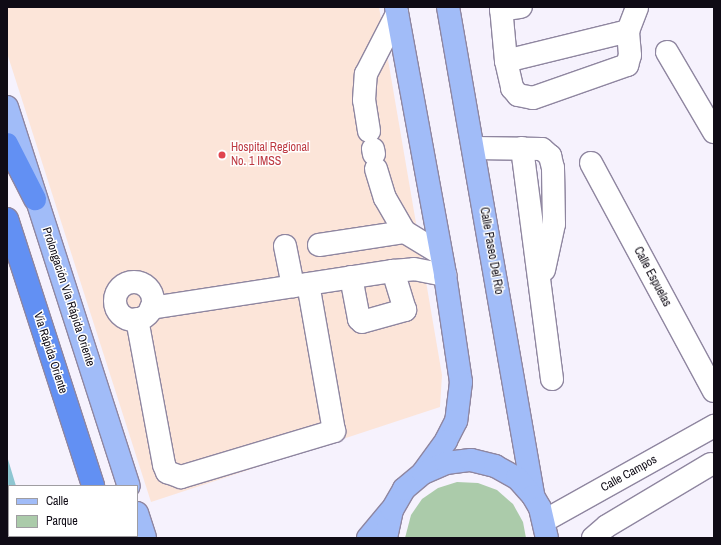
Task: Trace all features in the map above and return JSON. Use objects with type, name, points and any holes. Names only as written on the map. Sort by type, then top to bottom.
[{"type":"highway","points":[[7,144],[35,199]]},
{"type":"highway","name":"Vía Rápida Oriente","points":[[7,219],[93,485]]},
{"type":"main road","name":"Calle Paseo Del Río","points":[[448,7],[474,148],[533,496]]},
{"type":"main road","points":[[368,538],[392,510],[404,489],[423,473],[446,441],[456,421],[460,401],[461,382],[456,341],[397,10]]},
{"type":"main road","name":"Prolongación Vía Rápida Oriente","points":[[7,107],[35,199],[129,485]]},
{"type":"main road","points":[[423,473],[446,463],[471,460],[495,466],[517,478],[533,496],[545,530]]},
{"type":"main road","points":[[386,538],[392,510]]},
{"type":"main road","points":[[138,516],[145,538]]},
{"type":"street","points":[[508,8],[506,61],[512,88],[518,95],[533,98],[627,65],[630,55],[628,31],[637,7]]},
{"type":"street","points":[[397,10],[366,74],[364,100],[373,151],[385,198],[405,232],[443,264]]},
{"type":"street","points":[[506,61],[628,31]]},
{"type":"street","points":[[668,52],[714,132]]},
{"type":"street","points":[[474,148],[522,148],[547,151],[553,168],[554,224],[540,285],[552,379]]},
{"type":"street","name":"Calle Espuelas","points":[[591,163],[714,391]]},
{"type":"street","points":[[319,245],[405,232]]},
{"type":"street","points":[[285,246],[300,285],[334,431],[181,477],[167,472],[164,465],[144,314],[300,285],[443,264]]},
{"type":"street","points":[[351,277],[359,320],[362,322],[405,310],[393,271]]},
{"type":"street","name":"Calle Campos","points":[[545,530],[714,426]]},
{"type":"street","points":[[594,538],[607,526],[712,466],[691,439]]},
{"type":"shaded area","name":"Hospital Regional No. 1 IMSS","points":[[7,7],[379,7],[442,375],[440,407],[151,502],[7,53]]},
{"type":"green space","points":[[457,482],[478,483],[497,490],[513,504],[523,522],[526,538],[405,538],[411,515],[422,499],[438,488]]},
{"type":"water","points":[[7,456],[16,485],[8,485],[8,537],[32,538],[7,538]]},
{"type":"place","name":"Hospital Regional No. 1 IMSS","points":[[222,155]]}]
